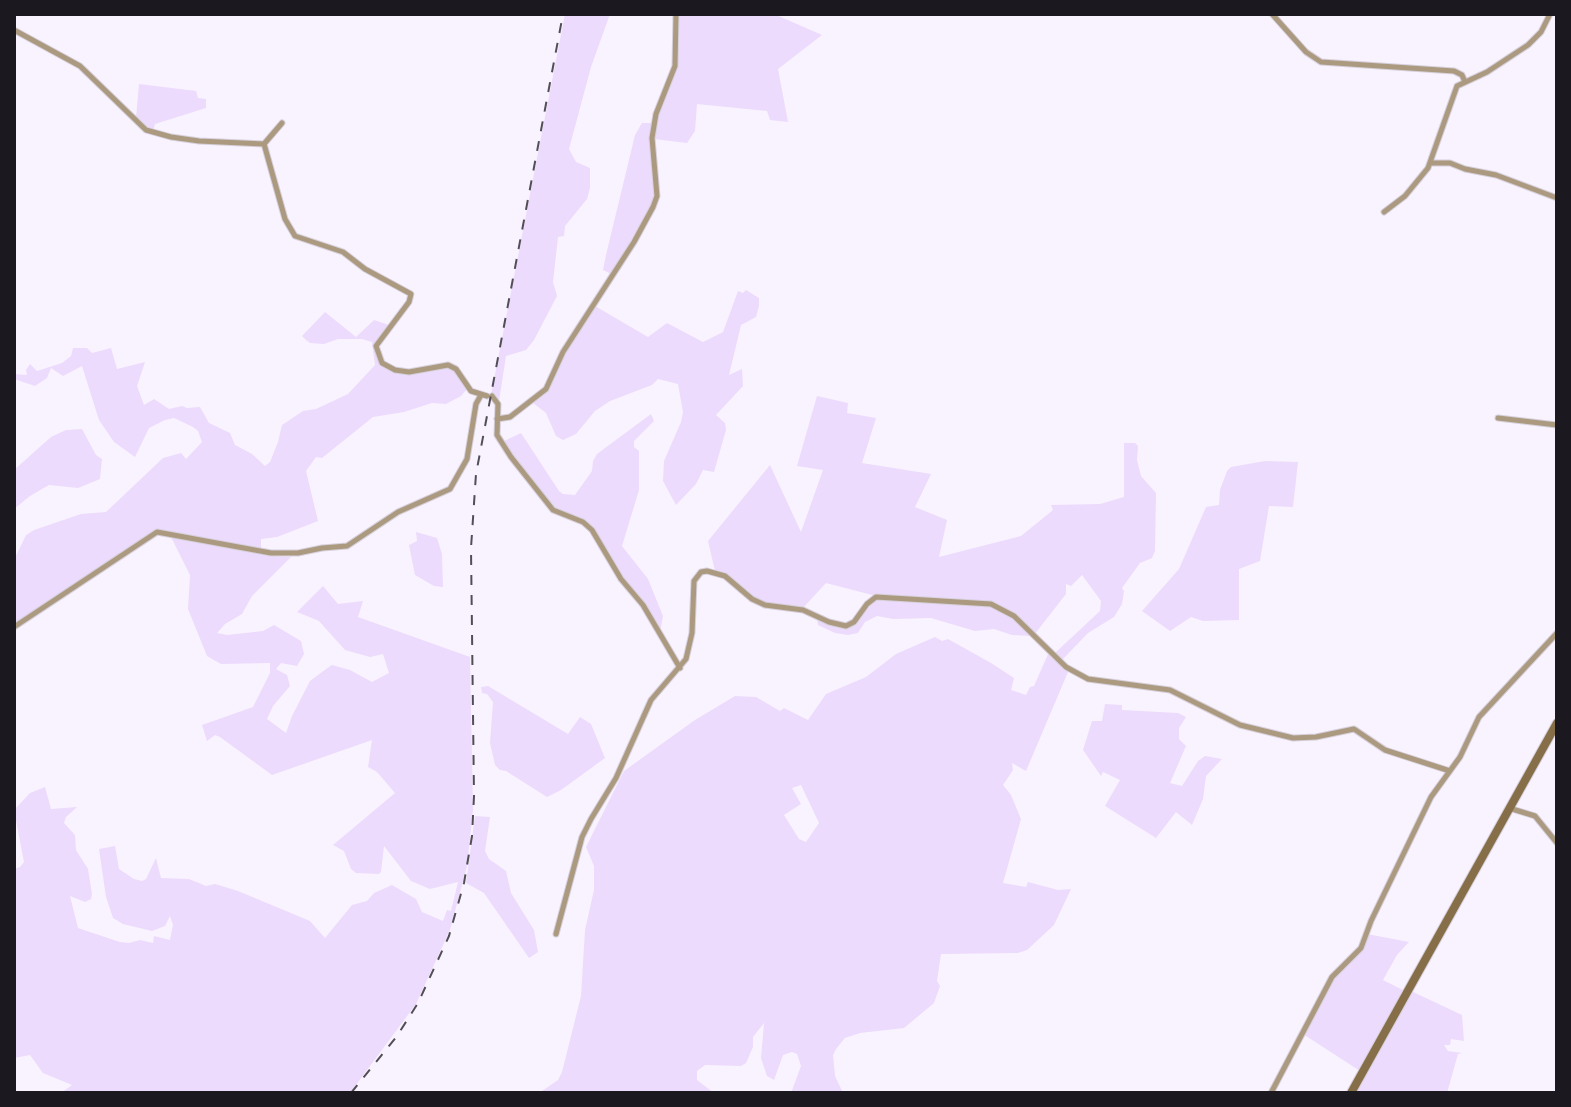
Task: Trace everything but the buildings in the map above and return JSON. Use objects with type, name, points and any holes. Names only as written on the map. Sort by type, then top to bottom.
[{"type":"main road","points":[[1351,1093],[1557,723]]},
{"type":"street","points":[[497,419],[510,417],[546,389],[563,352],[653,207],[657,190],[652,138],[660,103],[675,66],[676,14]]},
{"type":"street","points":[[1272,14],[1317,60],[1454,71],[1462,75],[1465,82]]},
{"type":"street","points":[[1384,212],[1405,196],[1431,163],[1457,86],[1487,72],[1528,45],[1541,32],[1550,14]]},
{"type":"street","points":[[14,30],[80,66],[146,130],[199,141],[264,144]]},
{"type":"street","points":[[264,144],[282,123]]},
{"type":"street","points":[[264,144],[285,219],[295,236],[343,252],[365,269],[411,294],[409,302],[376,346],[382,363],[395,370],[409,372],[451,366],[471,391],[487,396],[498,404],[497,435],[511,457],[553,510],[583,522],[592,530],[621,579],[639,598],[680,668]]},
{"type":"street","points":[[1431,163],[1450,163],[1496,175],[1557,198]]},
{"type":"street","points":[[14,627],[157,532],[271,553],[298,553],[347,546],[398,512],[450,489],[467,459],[476,404],[487,396]]},
{"type":"street","points":[[1498,418],[1557,425]]},
{"type":"street","points":[[556,934],[579,848],[591,819],[616,778],[651,700],[686,659],[692,633],[694,581],[701,572],[725,576],[752,599],[765,605],[803,610],[846,626],[854,622],[876,597],[985,603],[1014,616],[1066,667],[1088,679],[1170,690],[1240,725],[1293,738],[1354,729],[1385,750],[1450,771]]},
{"type":"street","points":[[1271,1093],[1332,977],[1359,953],[1371,921],[1434,793],[1450,771],[1485,708],[1557,633]]},
{"type":"street","points":[[1509,808],[1535,816],[1557,843]]},
{"type":"shaded area","points":[[565,14],[610,14],[591,67],[569,149],[576,162],[590,168],[590,188],[587,199],[565,226],[564,236],[558,237],[553,282],[557,296],[526,350],[506,356],[499,401],[491,395]]},
{"type":"shaded area","points":[[677,14],[774,14],[822,35],[778,69],[788,122],[770,120],[767,111],[697,104],[695,131],[687,143],[654,139],[660,108],[676,71]]},
{"type":"shaded area","points":[[139,84],[196,91],[198,98],[206,99],[206,108],[155,124],[153,131],[141,125],[136,118]]},
{"type":"shaded area","points":[[642,123],[653,123],[651,156],[655,200],[611,274],[603,270],[606,255],[635,135]]},
{"type":"shaded area","points":[[746,290],[759,298],[759,306],[756,317],[741,325],[729,375],[742,369],[743,386],[716,415],[725,423],[726,430],[714,472],[703,470],[696,484],[676,505],[663,481],[664,461],[683,412],[678,384],[658,379],[652,385],[610,401],[595,411],[576,434],[563,440],[556,436],[546,413],[533,403],[548,390],[558,365],[595,306],[648,337],[667,323],[703,342],[723,332],[738,291],[743,293]]},
{"type":"shaded area","points":[[325,312],[356,337],[374,320],[389,325],[374,349],[380,363],[387,369],[408,374],[446,366],[454,370],[467,389],[446,404],[432,403],[373,417],[322,458],[316,457],[306,471],[318,521],[277,537],[261,539],[261,552],[156,531],[14,625],[14,560],[26,535],[81,514],[106,512],[163,458],[181,453],[186,459],[202,442],[193,427],[174,418],[165,420],[149,428],[135,457],[114,442],[99,420],[82,366],[63,376],[51,368],[47,378],[35,386],[14,379],[14,374],[27,375],[30,364],[37,371],[62,363],[71,356],[73,348],[87,348],[92,353],[111,348],[117,369],[145,362],[137,386],[144,405],[154,399],[169,409],[200,407],[209,423],[230,433],[235,445],[265,466],[270,462],[282,425],[303,411],[316,409],[348,394],[375,365],[372,342],[338,339],[324,344],[310,343],[302,336]]},
{"type":"shaded area","points":[[817,396],[848,403],[847,413],[876,418],[862,463],[931,474],[915,507],[947,520],[939,557],[1021,536],[1053,510],[1051,505],[1100,504],[1124,497],[1124,443],[1135,443],[1138,446],[1141,476],[1156,493],[1155,551],[1152,558],[1140,563],[1122,588],[1122,604],[1114,617],[1088,633],[1062,660],[1055,653],[1100,611],[1101,601],[1082,575],[1071,586],[1066,584],[1066,594],[1034,635],[1020,620],[983,601],[876,596],[826,583],[803,608],[762,603],[715,571],[708,541],[770,465],[801,532],[823,470],[797,466]]},
{"type":"shaded area","points":[[651,414],[654,421],[634,441],[634,447],[639,451],[639,490],[622,546],[648,579],[663,616],[660,632],[589,525],[555,510],[502,442],[521,433],[559,491],[575,495],[592,471],[597,454]]},
{"type":"shaded area","points":[[82,429],[96,455],[102,459],[100,479],[78,488],[49,485],[14,509],[14,470],[51,437],[66,430]]},
{"type":"shaded area","points":[[1265,461],[1298,462],[1293,507],[1269,506],[1260,561],[1239,569],[1239,620],[1203,621],[1191,617],[1170,631],[1142,611],[1179,569],[1206,507],[1219,505],[1220,490],[1227,471],[1231,467]]},
{"type":"shaded area","points":[[416,532],[437,538],[442,554],[443,587],[434,586],[415,575],[409,545],[417,541]]},
{"type":"shaded area","points":[[171,537],[269,556],[291,557],[252,596],[242,614],[217,633],[227,635],[263,631],[274,625],[301,641],[304,654],[297,666],[281,663],[276,669],[287,675],[290,686],[273,706],[267,719],[286,733],[310,681],[332,665],[350,670],[372,682],[389,673],[383,654],[370,657],[345,650],[319,621],[297,612],[323,586],[338,604],[363,601],[358,617],[470,657],[473,810],[467,866],[450,930],[416,1004],[350,1093],[61,1093],[72,1085],[43,1073],[30,1055],[14,1058],[14,869],[24,862],[14,810],[30,793],[45,787],[51,809],[77,807],[64,823],[75,835],[76,850],[88,869],[92,894],[91,899],[85,902],[70,896],[78,928],[120,942],[140,940],[153,943],[154,936],[170,940],[173,925],[170,916],[165,926],[152,931],[123,924],[113,918],[106,897],[99,849],[115,846],[119,869],[134,879],[146,879],[156,858],[161,878],[189,879],[206,886],[215,884],[238,891],[310,921],[325,938],[352,905],[367,901],[374,893],[392,885],[416,899],[422,912],[443,921],[447,910],[451,911],[458,882],[430,889],[411,881],[384,846],[379,874],[356,873],[351,869],[344,851],[333,845],[395,793],[377,772],[368,767],[372,740],[272,775],[220,737],[215,735],[207,741],[202,725],[253,707],[270,673],[270,663],[221,664],[207,656],[188,609],[190,575]]},
{"type":"shaded area","points":[[877,599],[992,606],[1008,614],[1031,636],[1012,635],[994,629],[975,631],[931,618],[893,619],[877,616],[865,622],[858,633],[848,635],[818,625],[817,618],[849,627]]},
{"type":"shaded area","points":[[935,637],[942,641],[948,639],[1014,678],[1011,690],[1026,695],[1034,686],[1049,652],[1068,672],[1026,771],[1012,763],[1013,770],[1003,785],[1021,819],[1003,883],[1026,887],[1028,882],[1058,890],[1071,889],[1054,925],[1027,950],[1018,953],[941,954],[937,981],[940,986],[934,1003],[904,1028],[860,1033],[845,1038],[836,1049],[833,1055],[835,1076],[843,1093],[791,1093],[801,1066],[797,1054],[792,1052],[783,1055],[774,1080],[767,1076],[761,1058],[764,1023],[753,1037],[753,1047],[746,1063],[741,1066],[705,1065],[697,1071],[697,1080],[714,1093],[539,1093],[558,1080],[562,1072],[581,996],[585,930],[594,890],[594,866],[586,847],[624,771],[695,720],[735,696],[756,697],[780,711],[784,708],[808,720],[826,694],[866,677],[896,654]],"holes":[[[801,785],[819,823],[806,842],[799,839],[784,815],[801,804],[792,788]]]},
{"type":"shaded area","points":[[488,686],[568,734],[580,717],[591,724],[605,758],[547,797],[500,770],[495,765],[490,743],[493,702],[482,693],[481,687]]},
{"type":"shaded area","points":[[1105,704],[1122,705],[1122,710],[1178,713],[1186,717],[1179,728],[1179,739],[1186,746],[1170,783],[1182,786],[1198,761],[1205,756],[1222,759],[1206,776],[1203,799],[1192,825],[1176,812],[1156,838],[1105,806],[1120,780],[1103,772],[1101,776],[1083,750],[1092,721],[1102,721]]},
{"type":"shaded area","points":[[475,816],[490,817],[485,851],[489,859],[506,871],[511,893],[534,930],[538,952],[529,958],[484,893],[466,883]]},
{"type":"shaded area","points":[[1367,934],[1409,942],[1397,955],[1383,980],[1405,991],[1360,1071],[1303,1034],[1324,991],[1340,970],[1361,952]]},
{"type":"shaded area","points":[[1411,991],[1462,1015],[1464,1041],[1451,1039],[1450,1045],[1444,1045],[1448,1051],[1462,1053],[1458,1054],[1447,1093],[1354,1093]]},
{"type":"railway","points":[[351,1093],[397,1036],[418,1003],[449,936],[464,883],[472,836],[474,796],[471,548],[476,474],[563,14]]}]
